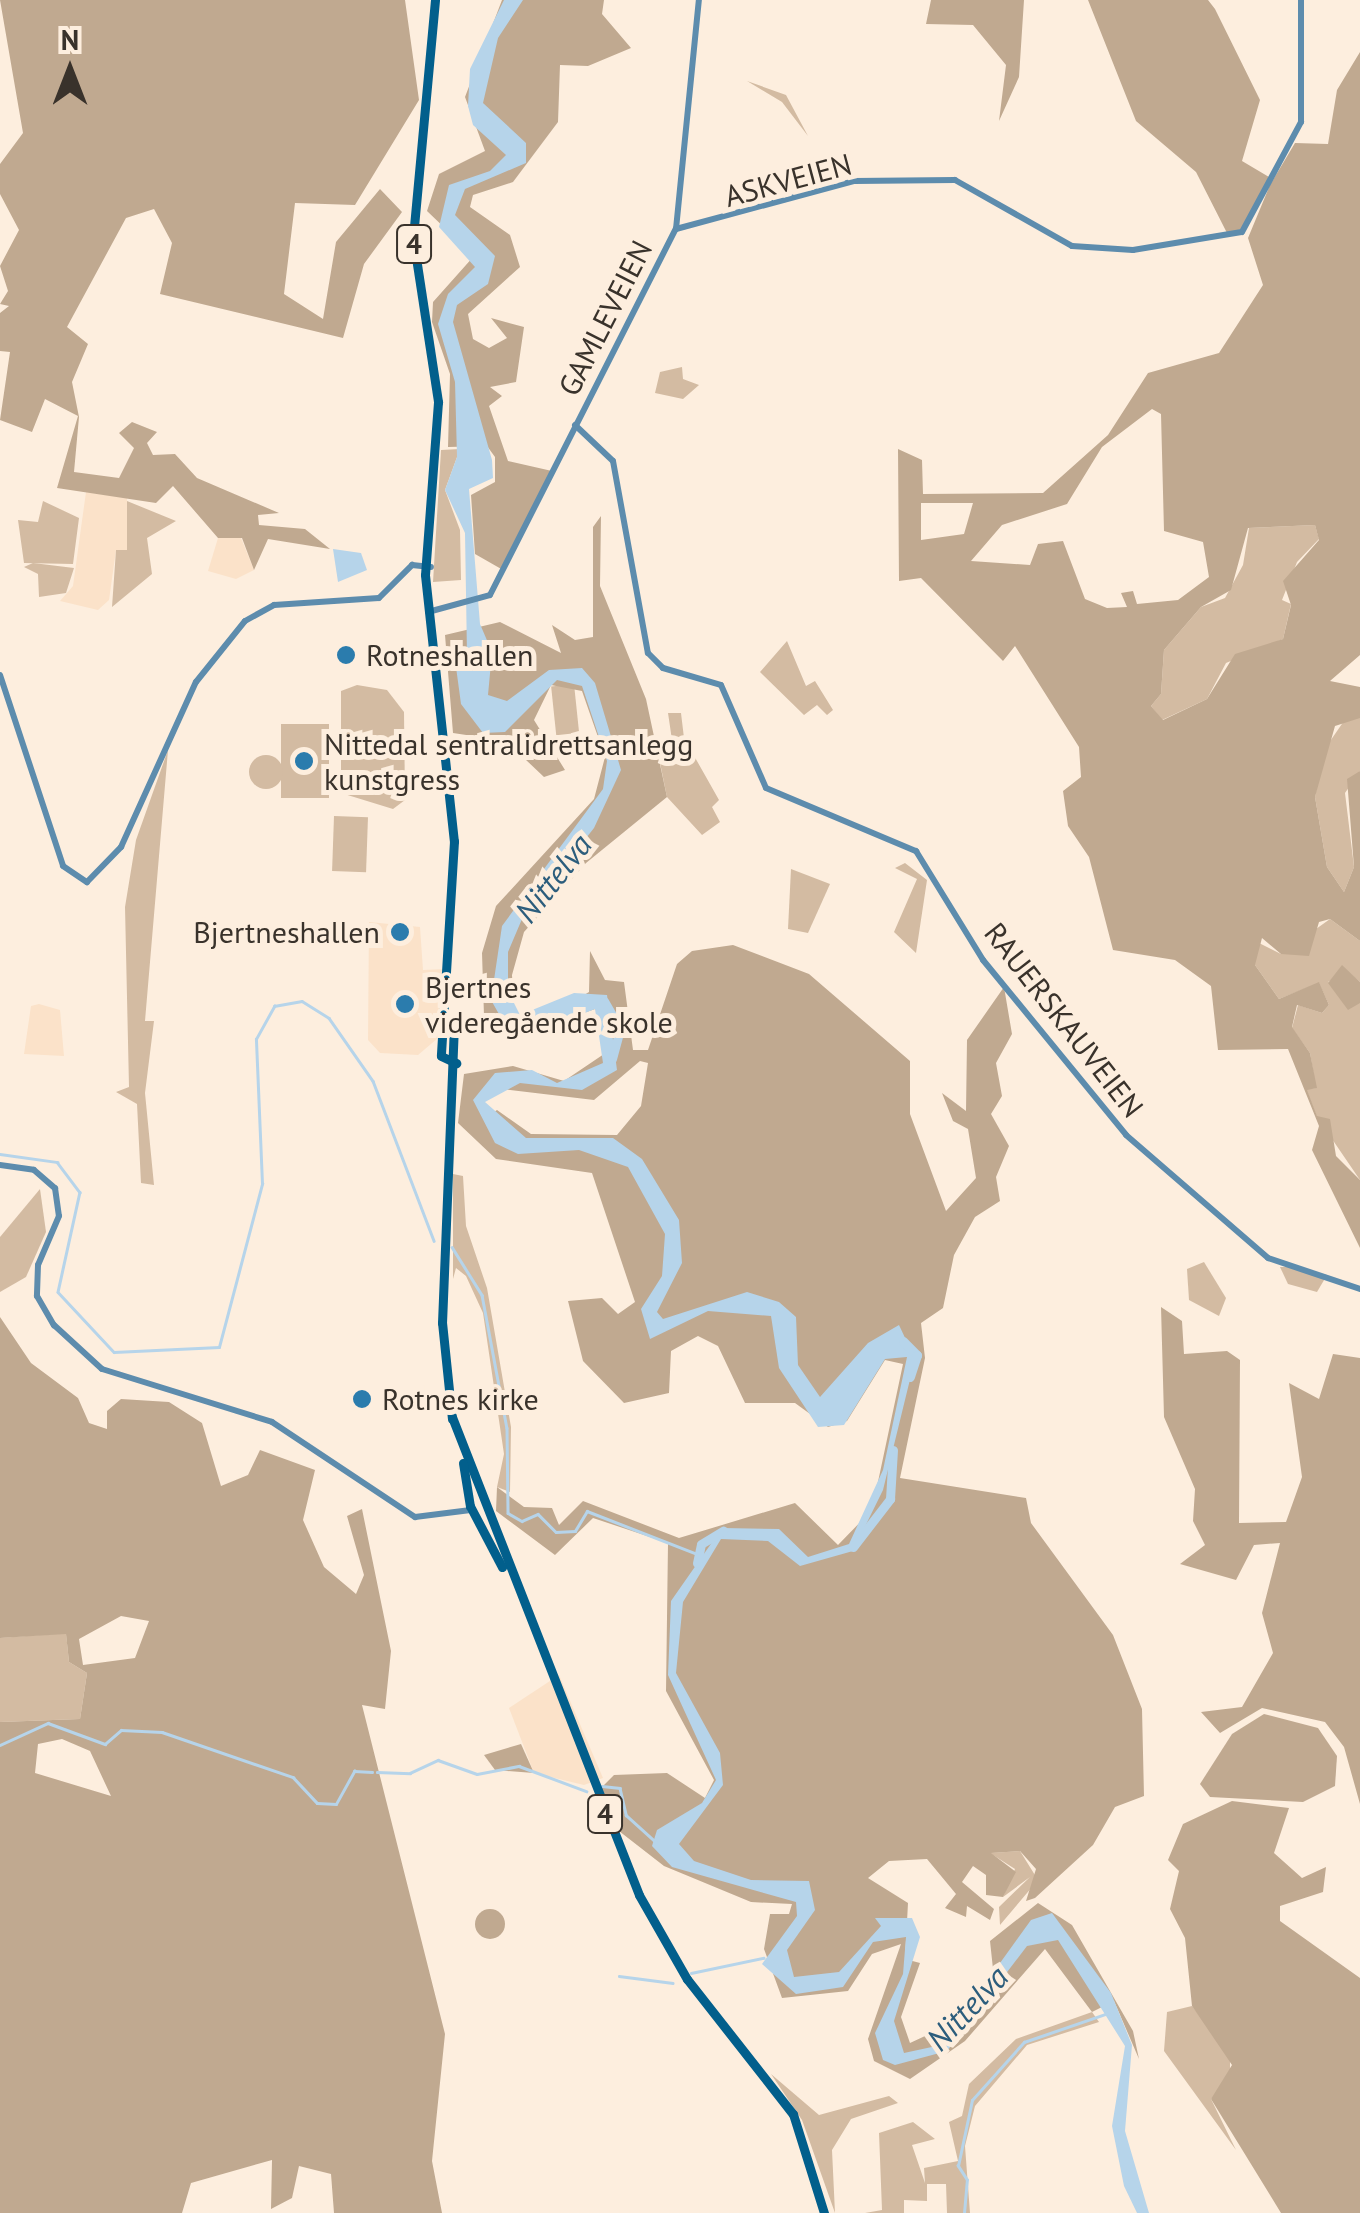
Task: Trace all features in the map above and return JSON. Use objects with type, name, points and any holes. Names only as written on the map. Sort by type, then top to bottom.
[{"type":"highway","name":"4","points":[[435,0],[413,220],[438,402],[427,566],[453,821],[456,1063],[447,1178],[442,1342],[452,1418],[474,1502],[660,1937],[801,2129],[824,2213]]},
{"type":"highway","name":"4","points":[[447,1178],[443,1050],[453,944]]},
{"type":"highway","points":[[443,1050],[455,1049]]},
{"type":"highway","points":[[444,1064],[456,1063]]},
{"type":"highway","name":"4","points":[[474,1502],[488,1506],[513,1587]]},
{"type":"highway","points":[[474,1502],[488,1506]]},
{"type":"street","name":"GAMLEVEIEN","points":[[432,611],[486,599],[676,229],[699,0]]},
{"type":"street","name":"ASKVEIEN","points":[[676,229],[854,181],[955,180],[1072,246],[1133,250],[1242,232],[1300,124],[1300,0]]},
{"type":"street","name":"RAUERSKAUVEIEN","points":[[575,425],[614,466],[652,660],[716,680],[776,796],[873,826],[922,856],[1007,989],[1126,1135],[1268,1258],[1360,1289]]},
{"type":"street","points":[[0,675],[63,866],[90,881],[131,829],[199,676],[245,621],[274,605],[380,598],[405,571],[427,566]]},
{"type":"street","points":[[0,1166],[34,1170],[55,1188],[58,1216],[38,1265],[38,1296],[96,1364],[272,1422],[415,1518],[450,1513],[474,1502]]},
{"type":"shaded area","points":[[0,0],[405,0],[419,100],[355,205],[295,203],[284,294],[323,319],[336,242],[380,189],[402,212],[364,264],[343,338],[160,294],[172,243],[154,209],[126,218],[67,327],[88,344],[72,382],[79,417],[74,472],[119,478],[134,448],[119,433],[132,422],[157,432],[147,443],[153,455],[175,454],[197,478],[279,513],[258,515],[259,525],[305,529],[330,549],[268,539],[254,570],[242,538],[218,538],[173,486],[156,503],[57,488],[78,416],[45,399],[32,432],[0,420],[10,352],[0,351],[0,313],[9,306],[0,304],[8,291],[0,266],[19,230],[0,194],[0,164],[23,133]]},
{"type":"shaded area","points":[[502,0],[604,0],[602,14],[631,48],[588,66],[560,65],[558,122],[513,182],[473,195],[470,207],[510,235],[520,267],[468,314],[473,339],[489,348],[507,338],[491,318],[524,327],[516,382],[490,387],[502,396],[489,406],[508,461],[552,471],[503,570],[475,554],[471,495],[495,482],[495,457],[487,446],[448,447],[450,374],[432,322],[433,302],[474,256],[427,211],[439,174],[485,151],[465,97]]},
{"type":"shaded area","points":[[931,0],[1024,0],[1019,77],[999,121],[1006,65],[973,25],[926,24]]},
{"type":"shaded area","points":[[1088,0],[1208,0],[1215,9],[1260,100],[1242,161],[1269,177],[1246,228],[1227,233],[1196,172],[1136,121]]},
{"type":"shaded area","points":[[1360,52],[1360,655],[1330,681],[1360,687],[1360,718],[1335,726],[1315,797],[1327,867],[1344,892],[1354,867],[1347,779],[1360,771],[1360,941],[1330,919],[1319,922],[1309,956],[1281,954],[1262,938],[1255,965],[1279,999],[1319,982],[1329,1005],[1322,1013],[1297,1005],[1292,1027],[1310,1053],[1317,1088],[1307,1090],[1317,1116],[1330,1119],[1336,1156],[1360,1180],[1360,1248],[1312,1150],[1319,1126],[1288,1049],[1218,1050],[1211,986],[1175,960],[1113,950],[1089,857],[1068,826],[1063,791],[1081,777],[1079,747],[1015,646],[1003,661],[921,578],[899,581],[898,449],[922,460],[923,494],[1043,493],[1108,435],[1148,373],[1219,353],[1263,285],[1248,238],[1270,185],[1295,143],[1328,144],[1337,90]],"holes":[[[1152,409],[1161,414],[1164,531],[1203,542],[1209,577],[1178,600],[1137,604],[1133,591],[1121,593],[1127,607],[1107,608],[1085,599],[1063,541],[1038,544],[1030,565],[971,561],[1002,525],[1067,504],[1102,447]],[[921,503],[973,503],[964,534],[921,540]],[[1315,525],[1319,540],[1283,581],[1291,605],[1283,639],[1235,654],[1207,699],[1163,720],[1151,706],[1161,694],[1164,650],[1201,607],[1231,590],[1248,528]]]},
{"type":"shaded area","points":[[747,81],[786,95],[808,136],[782,102]]},
{"type":"shaded area","points":[[682,367],[683,379],[699,385],[683,399],[655,393],[660,372]]},
{"type":"shaded area","points":[[460,449],[445,490],[460,530],[461,580],[433,582],[441,450]]},
{"type":"shaded area","points":[[86,492],[127,498],[127,550],[116,550],[109,600],[98,610],[60,601],[73,586]]},
{"type":"shaded area","points":[[43,501],[79,518],[73,564],[24,563],[18,520],[38,522]]},
{"type":"shaded area","points":[[127,501],[176,521],[147,538],[152,574],[112,607],[116,550],[127,550]]},
{"type":"shaded area","points":[[601,516],[600,586],[646,699],[667,797],[586,863],[524,932],[512,975],[514,1017],[537,1023],[589,992],[590,951],[605,980],[624,982],[633,1050],[648,1050],[677,964],[692,951],[733,945],[809,974],[910,1061],[910,1114],[946,1211],[976,1178],[968,1129],[953,1121],[942,1093],[966,1111],[967,1040],[1004,987],[1012,1034],[996,1063],[1002,1096],[991,1114],[1009,1146],[996,1177],[1000,1201],[975,1217],[954,1255],[943,1308],[921,1323],[925,1358],[900,1478],[1026,1498],[1031,1523],[1113,1635],[1142,1709],[1144,1796],[1115,1807],[1093,1845],[1035,1898],[1026,1901],[1036,1869],[1020,1851],[991,1853],[1016,1872],[1003,1897],[986,1895],[986,1875],[973,1866],[962,1882],[994,1909],[990,1920],[967,1906],[966,1917],[945,1908],[956,1894],[927,1859],[889,1861],[868,1878],[908,1903],[905,1959],[920,1963],[901,2017],[910,2043],[953,2023],[993,1969],[990,1941],[1038,1903],[1072,1925],[1133,2031],[1139,2059],[1114,2001],[1092,2012],[1045,1949],[965,2041],[910,2079],[874,2061],[868,2039],[901,1944],[872,1954],[848,1991],[782,1998],[764,1949],[770,1914],[789,1914],[792,1904],[751,1902],[664,1866],[619,1831],[601,1788],[614,1775],[667,1773],[705,1798],[714,1780],[666,1691],[668,1543],[593,1518],[555,1555],[496,1511],[497,1487],[524,1507],[552,1508],[559,1525],[583,1501],[679,1538],[795,1503],[838,1545],[872,1510],[903,1364],[885,1360],[847,1421],[828,1427],[795,1403],[745,1403],[718,1346],[698,1336],[671,1351],[669,1393],[624,1403],[583,1361],[568,1301],[602,1298],[618,1314],[635,1302],[592,1173],[496,1159],[458,1123],[464,1074],[513,1066],[564,1081],[604,1054],[606,1021],[595,1009],[525,1034],[484,1016],[482,953],[496,906],[594,799],[605,757],[582,691],[551,685],[534,720],[565,770],[544,777],[506,741],[453,733],[445,635],[500,622],[561,653],[552,625],[575,640],[593,637],[593,527]],"holes":[[[640,1061],[648,1063],[641,1106],[617,1135],[531,1134],[497,1110],[485,1118],[479,1102],[493,1088],[594,1100]]]},
{"type":"shaded area","points":[[1315,525],[1319,539],[1297,562],[1282,600],[1291,604],[1283,639],[1226,663],[1207,699],[1162,720],[1151,706],[1161,694],[1164,650],[1201,607],[1225,598],[1243,565],[1249,528]]},
{"type":"shaded area","points":[[218,538],[241,538],[254,570],[236,579],[208,571]]},
{"type":"shaded area","points":[[33,563],[74,568],[66,593],[39,597],[38,574],[24,567]]},
{"type":"shaded area","points":[[787,641],[806,686],[815,681],[833,710],[827,715],[817,705],[804,715],[760,672]]},
{"type":"shaded area","points":[[574,684],[579,733],[556,735],[551,686]]},
{"type":"shaded area","points":[[357,685],[387,690],[404,712],[405,800],[393,809],[341,793],[341,691]]},
{"type":"shaded area","points":[[668,713],[681,713],[684,738],[719,800],[712,807],[720,822],[702,835],[667,797],[657,748],[672,740]]},
{"type":"shaded area","points":[[1346,718],[1360,718],[1360,771],[1345,793],[1354,867],[1344,892],[1327,867],[1315,797],[1324,750]]},
{"type":"shaded area","name":"Nittedal sentralidrettsanlegg kunstgress","points":[[281,724],[329,724],[329,798],[281,798]]},
{"type":"shaded area","points":[[168,750],[145,1021],[154,1021],[145,1093],[154,1185],[141,1183],[137,1104],[116,1092],[129,1087],[125,907],[136,840]]},
{"type":"shaded area","points":[[266,755],[278,760],[283,772],[278,784],[266,789],[254,784],[249,772],[254,760]]},
{"type":"shaded area","points":[[334,816],[368,817],[366,872],[332,871]]},
{"type":"shaded area","points":[[905,863],[927,880],[916,953],[894,932],[917,879],[895,868]]},
{"type":"shaded area","points":[[791,869],[830,884],[808,933],[788,929]]},
{"type":"shaded area","points":[[1330,919],[1360,941],[1360,982],[1347,971],[1328,982],[1360,1003],[1360,1180],[1317,1117],[1306,1089],[1316,1088],[1310,1053],[1292,1028],[1298,1005],[1322,1013],[1329,1005],[1319,983],[1279,999],[1255,965],[1255,941],[1281,954]]},
{"type":"shaded area","name":"Bjertnes videregående skole","points":[[369,922],[420,927],[423,970],[445,969],[438,1038],[418,1055],[380,1053],[368,1040]]},
{"type":"shaded area","points":[[1342,965],[1360,982],[1360,1003],[1348,1010],[1328,983]]},
{"type":"shaded area","points":[[39,1004],[60,1010],[64,1056],[24,1054],[31,1006]]},
{"type":"shaded area","points":[[453,1174],[463,1176],[466,1226],[487,1288],[511,1427],[510,1492],[497,1487],[504,1454],[483,1313],[466,1276],[456,1268],[453,1279]]},
{"type":"shaded area","points":[[40,1189],[46,1232],[26,1277],[0,1292],[0,1237]]},
{"type":"shaded area","points":[[1204,1262],[1226,1298],[1219,1316],[1189,1300],[1187,1269]]},
{"type":"shaded area","points":[[1280,1267],[1327,1275],[1317,1292],[1288,1284]]},
{"type":"shaded area","points":[[1161,1307],[1182,1321],[1184,1354],[1227,1351],[1240,1360],[1239,1523],[1286,1522],[1302,1477],[1289,1383],[1319,1399],[1333,1354],[1360,1358],[1360,1804],[1344,1747],[1325,1722],[1262,1708],[1220,1733],[1201,1712],[1242,1707],[1273,1653],[1262,1613],[1280,1543],[1254,1545],[1236,1580],[1180,1564],[1205,1545],[1193,1521],[1195,1489],[1164,1417]]},
{"type":"shaded area","points":[[0,1317],[31,1363],[78,1398],[89,1423],[107,1429],[107,1411],[121,1399],[169,1402],[202,1423],[221,1486],[248,1475],[260,1450],[315,1470],[303,1520],[324,1567],[356,1594],[364,1575],[347,1516],[362,1509],[391,1651],[385,1709],[362,1705],[445,2034],[432,2161],[442,2213],[334,2213],[331,2174],[299,2166],[292,2198],[271,2209],[272,2160],[191,2183],[182,2213],[0,2213],[0,1722],[80,1719],[87,1673],[69,1662],[66,1634],[0,1638]],"holes":[[[121,1616],[149,1621],[135,1658],[83,1665],[79,1639]],[[62,1739],[90,1751],[111,1796],[35,1773],[38,1744]]]},
{"type":"shaded area","points":[[66,1633],[69,1662],[87,1673],[80,1719],[0,1722],[0,1638]]},
{"type":"shaded area","points":[[559,1675],[603,1778],[584,1785],[534,1773],[509,1708]]},
{"type":"shaded area","points":[[1264,1714],[1318,1728],[1337,1756],[1335,1786],[1303,1802],[1210,1797],[1200,1784],[1232,1734]]},
{"type":"shaded area","points":[[521,1744],[534,1773],[495,1770],[484,1755]]},
{"type":"shaded area","points":[[1232,1801],[1289,1808],[1274,1853],[1302,1878],[1326,1867],[1323,1892],[1280,1906],[1280,1921],[1360,1978],[1360,2213],[1281,2213],[1211,2099],[1232,2065],[1192,2006],[1185,1938],[1170,1909],[1179,1871],[1168,1860],[1183,1824]]},
{"type":"shaded area","points":[[1020,1851],[1038,1880],[1000,1925],[999,1907],[1030,1877],[1003,1897],[1015,1869],[990,1853]]},
{"type":"shaded area","points":[[490,1909],[500,1914],[505,1924],[500,1934],[490,1939],[480,1934],[475,1924],[480,1914]]},
{"type":"shaded area","points":[[1192,2006],[1230,2054],[1230,2080],[1211,2099],[1236,2150],[1164,2051],[1167,2012]]},
{"type":"shaded area","points":[[1092,2012],[1099,2022],[1027,2045],[975,2106],[965,2146],[970,2213],[947,2213],[946,2184],[927,2184],[927,2201],[904,2200],[904,2213],[865,2213],[882,2210],[879,2133],[913,2122],[935,2139],[912,2145],[925,2183],[924,2168],[958,2161],[949,2122],[962,2116],[969,2084],[1016,2039]]},
{"type":"shaded area","points":[[771,2074],[819,2115],[889,2096],[898,2103],[851,2119],[832,2150],[835,2213],[802,2120]]},
{"type":"water","name":"Nittelva","points":[[504,0],[523,0],[498,38],[483,103],[526,143],[526,163],[465,189],[455,215],[495,256],[488,284],[457,305],[453,322],[492,460],[493,478],[469,489],[480,624],[492,652],[488,695],[507,701],[549,670],[582,668],[595,683],[621,770],[594,828],[522,919],[508,952],[508,991],[520,1015],[574,993],[607,995],[617,1070],[582,1090],[520,1083],[485,1102],[526,1138],[613,1138],[642,1159],[679,1220],[682,1263],[657,1312],[663,1319],[747,1292],[779,1302],[796,1317],[798,1365],[820,1397],[868,1343],[899,1325],[915,1359],[883,1490],[853,1551],[800,1566],[768,1541],[721,1539],[683,1602],[676,1673],[720,1753],[723,1785],[679,1844],[694,1861],[751,1880],[809,1881],[815,1910],[787,1950],[794,1977],[839,1972],[881,1926],[875,1918],[912,1918],[920,1937],[894,2021],[904,2053],[941,2045],[1031,1920],[1052,1913],[1111,1993],[1132,2045],[1125,2131],[1149,2213],[1137,2213],[1124,2186],[1112,2126],[1125,2046],[1058,1940],[1027,1946],[947,2051],[895,2065],[883,2060],[875,2033],[903,1974],[906,1937],[873,1942],[843,1987],[796,1994],[762,1964],[797,1916],[796,1902],[672,1867],[652,1846],[657,1830],[702,1803],[716,1780],[668,1675],[671,1601],[722,1528],[779,1529],[808,1557],[849,1544],[883,1470],[907,1357],[885,1359],[844,1425],[818,1427],[779,1368],[771,1316],[708,1311],[650,1339],[641,1309],[662,1276],[665,1234],[628,1167],[579,1150],[518,1154],[495,1143],[473,1100],[495,1073],[532,1070],[557,1083],[603,1063],[595,1009],[533,1033],[504,1023],[491,1000],[502,926],[603,789],[607,761],[582,686],[557,680],[505,732],[483,733],[461,704],[456,667],[467,655],[465,533],[445,490],[457,457],[455,382],[438,324],[448,294],[475,267],[439,227],[449,185],[490,171],[506,155],[473,125],[468,106],[470,69]]},
{"type":"water","points":[[333,549],[361,553],[367,570],[338,582]]},
{"type":"waterway","name":"Nittelva","points":[[549,880],[574,849]]},
{"type":"waterway","points":[[0,1154],[57,1162],[80,1192],[58,1292],[114,1352],[219,1347],[262,1184],[256,1039],[274,1006],[302,1001],[329,1018],[373,1081],[434,1241]]},
{"type":"waterway","points":[[604,1001],[620,1029],[612,1059]]},
{"type":"waterway","points":[[452,1247],[482,1295],[507,1428],[508,1513],[522,1521],[538,1514],[556,1532],[575,1531],[587,1511],[700,1555]]},
{"type":"waterway","name":"Nittelva","points":[[903,1341],[917,1355],[910,1377]]},
{"type":"waterway","name":"Nittelva","points":[[853,1547],[890,1499],[893,1450]]},
{"type":"waterway","name":"Nittelva","points":[[697,1563],[701,1544],[723,1531]]},
{"type":"waterway","points":[[0,1745],[48,1723],[105,1744],[121,1730],[162,1732],[293,1777],[317,1803],[336,1804],[354,1771],[372,1772]]},
{"type":"waterway","points":[[377,1772],[410,1773],[438,1760],[477,1774],[519,1766],[586,1791]]},
{"type":"waterway","points":[[602,1786],[620,1788],[626,1815],[656,1842]]},
{"type":"waterway","points":[[691,1973],[763,1958]]},
{"type":"waterway","points":[[619,1976],[673,1983]]},
{"type":"waterway","points":[[964,2213],[967,2180],[958,2166],[972,2100],[1024,2042],[1108,2013]]},
{"type":"place","name":"Rotneshallen","points":[[346,655]]},
{"type":"place","name":"Nittedal sentralidrettsanlegg kunstgress","points":[[304,761]]},
{"type":"place","name":"Bjertneshallen","points":[[400,932]]},
{"type":"place","name":"Bjertnes videregående skole","points":[[405,1004]]},
{"type":"place","name":"Rotnes kirke","points":[[362,1399]]}]
